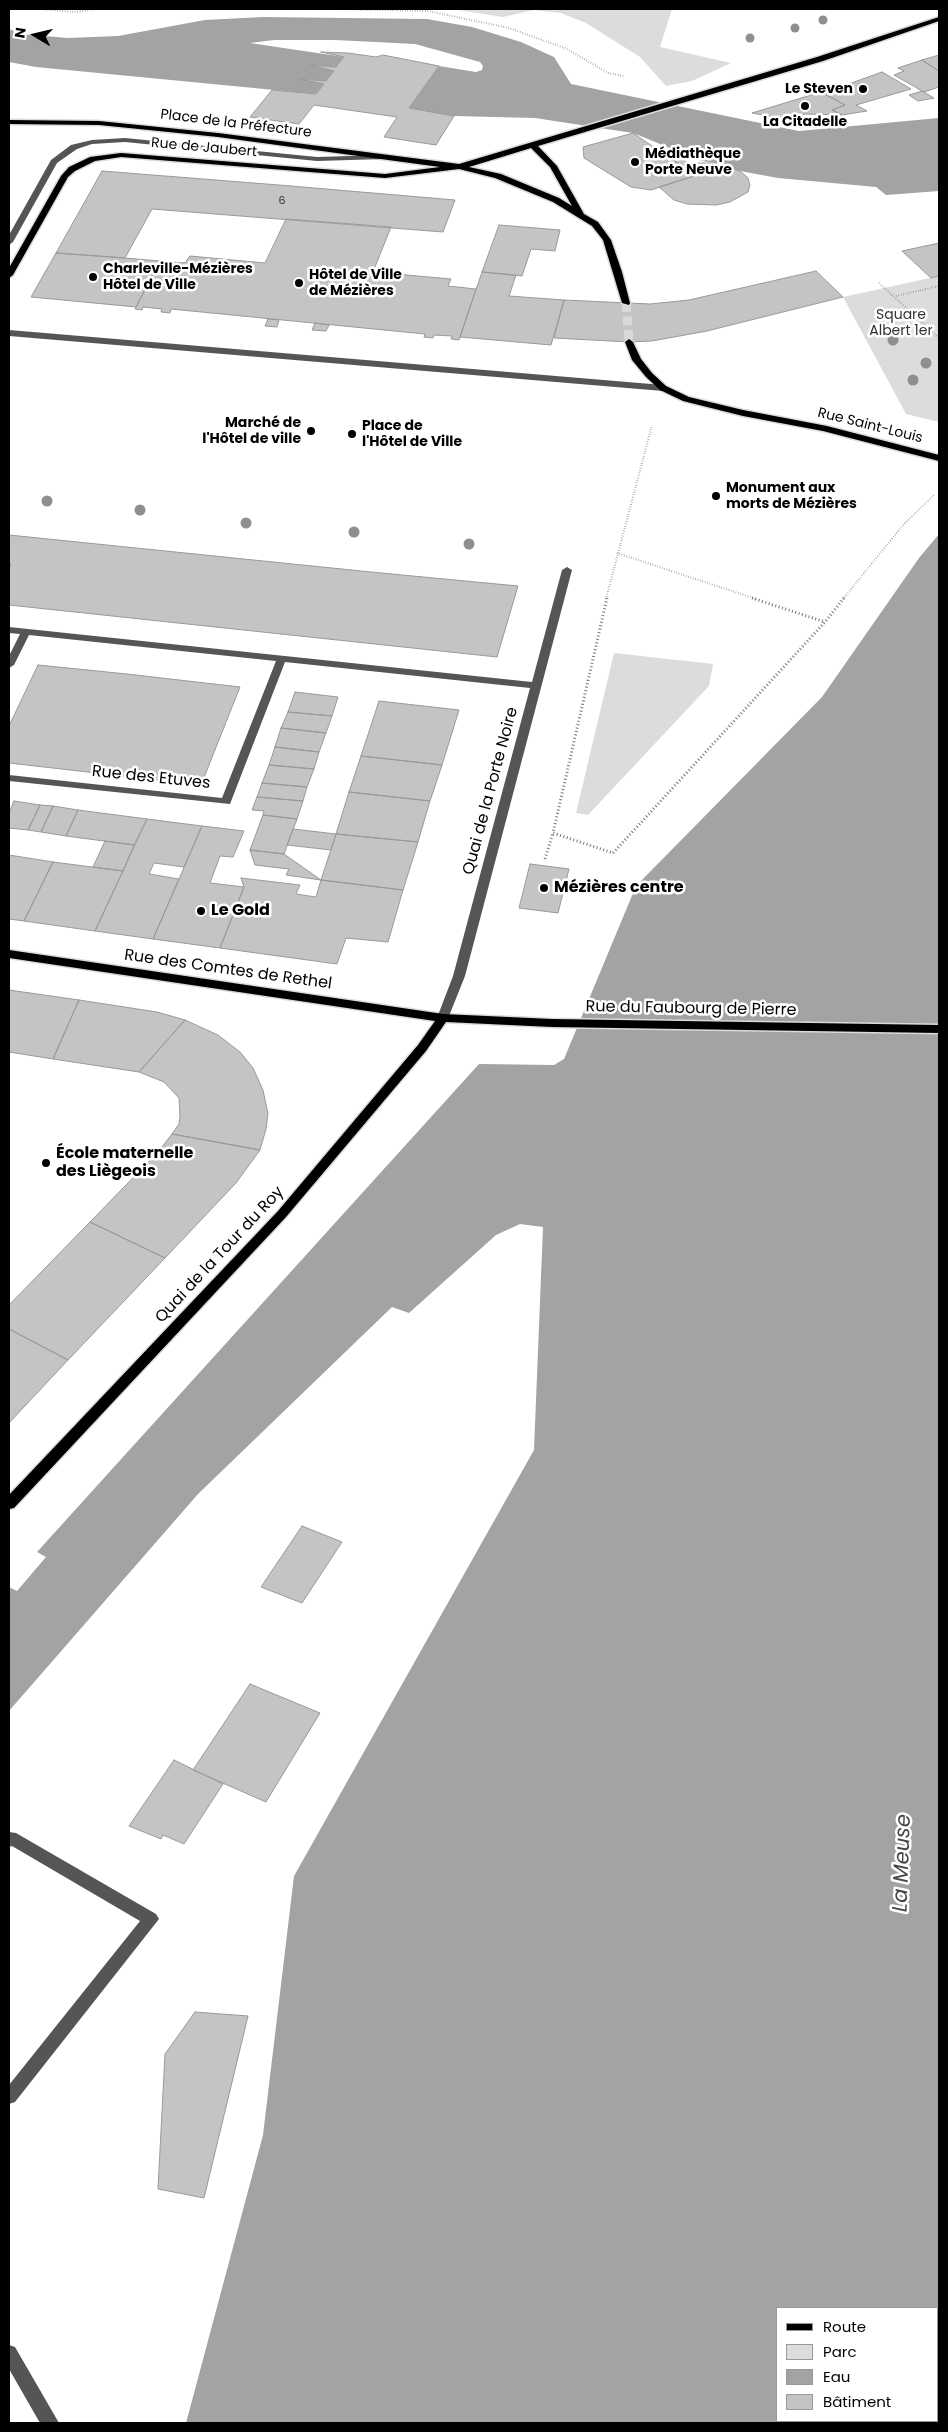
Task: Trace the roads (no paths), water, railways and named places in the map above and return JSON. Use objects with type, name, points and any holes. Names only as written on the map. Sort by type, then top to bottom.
[{"type":"main road","name":"Place de la Préfecture","points":[[459,166],[534,146],[820,59],[939,19]]},
{"type":"main road","name":"Place de la Préfecture","points":[[9,122],[99,123],[218,135],[459,166],[508,180],[556,200],[595,224],[607,240],[626,303]]},
{"type":"main road","name":"Place de la Préfecture","points":[[534,146],[553,166],[581,214]]},
{"type":"main road","name":"Rue de Jaubert","points":[[9,275],[65,176],[72,169],[93,159],[121,155],[384,176],[459,166]]},
{"type":"main road","points":[[629,342],[637,360],[649,376],[664,388]]},
{"type":"main road","name":"Rue Saint-Louis","points":[[664,388],[686,399],[715,407],[794,421],[939,458]]},
{"type":"main road","name":"Rue des Comtes de Rethel","points":[[9,954],[443,1018]]},
{"type":"main road","name":"Rue du Faubourg de Pierre","points":[[443,1018],[552,1023],[939,1029]]},
{"type":"main road","name":"Quai de la Tour du Roy","points":[[9,1504],[282,1214],[404,1071],[443,1018]]},
{"type":"street","points":[[9,242],[54,162],[74,148],[92,142],[125,140],[317,160],[388,156]]},
{"type":"street","points":[[9,333],[664,388]]},
{"type":"street","name":"Quai de la Porte Noire","points":[[443,1018],[459,976],[567,570]]},
{"type":"street","points":[[9,630],[536,686]]},
{"type":"street","points":[[9,665],[26,632]]},
{"type":"street","name":"Rue des Etuves","points":[[9,778],[226,802],[282,658]]},
{"type":"street","points":[[9,2097],[151,1919],[10,1840]]},
{"type":"street","points":[[9,2353],[50,2423]]},
{"type":"water","points":[[263,17],[427,19],[472,27],[521,42],[554,57],[571,84],[799,131],[939,118],[939,191],[886,195],[876,187],[778,178],[740,171],[717,163],[702,161],[633,133],[535,118],[454,116],[409,108],[439,66],[476,72],[482,70],[483,66],[480,62],[415,44],[335,40],[274,40],[250,43],[344,57],[336,67],[311,65],[334,71],[326,81],[301,79],[324,84],[316,94],[36,67],[9,62],[9,29],[21,34],[68,38],[118,36],[205,20]]},
{"type":"water","name":"La Meuse","points":[[939,534],[939,2423],[186,2423],[263,2135],[294,1876],[534,1450],[543,1227],[520,1224],[496,1235],[409,1313],[392,1307],[198,1494],[9,1711],[9,1587],[17,1591],[46,1557],[37,1552],[479,1064],[554,1065],[564,1059],[636,886],[822,697],[919,558]]},
{"type":"tunnel","points":[[626,303],[629,342]]},
{"type":"place","name":"Le Steven","points":[[863,89]]},
{"type":"place","name":"La Citadelle","points":[[805,106]]},
{"type":"place","name":"Médiathèque Porte Neuve","points":[[635,162]]},
{"type":"place","name":"Charleville-Mézières Hôtel de Ville","points":[[93,277]]},
{"type":"place","name":"Hôtel de Ville de Mézières","points":[[299,283]]},
{"type":"place","name":"Marché de l'Hôtel de ville","points":[[311,431]]},
{"type":"place","name":"Place de l'Hôtel de Ville","points":[[352,434]]},
{"type":"place","name":"Monument aux morts de Mézières","points":[[716,496]]},
{"type":"place","name":"Mézières centre","points":[[544,888]]},
{"type":"place","name":"Le Gold","points":[[201,911]]},
{"type":"place","name":"École maternelle des Liègeois","points":[[46,1163]]},
{"type":"park label","name":"Square Albert 1er","points":[[901,324]]}]
